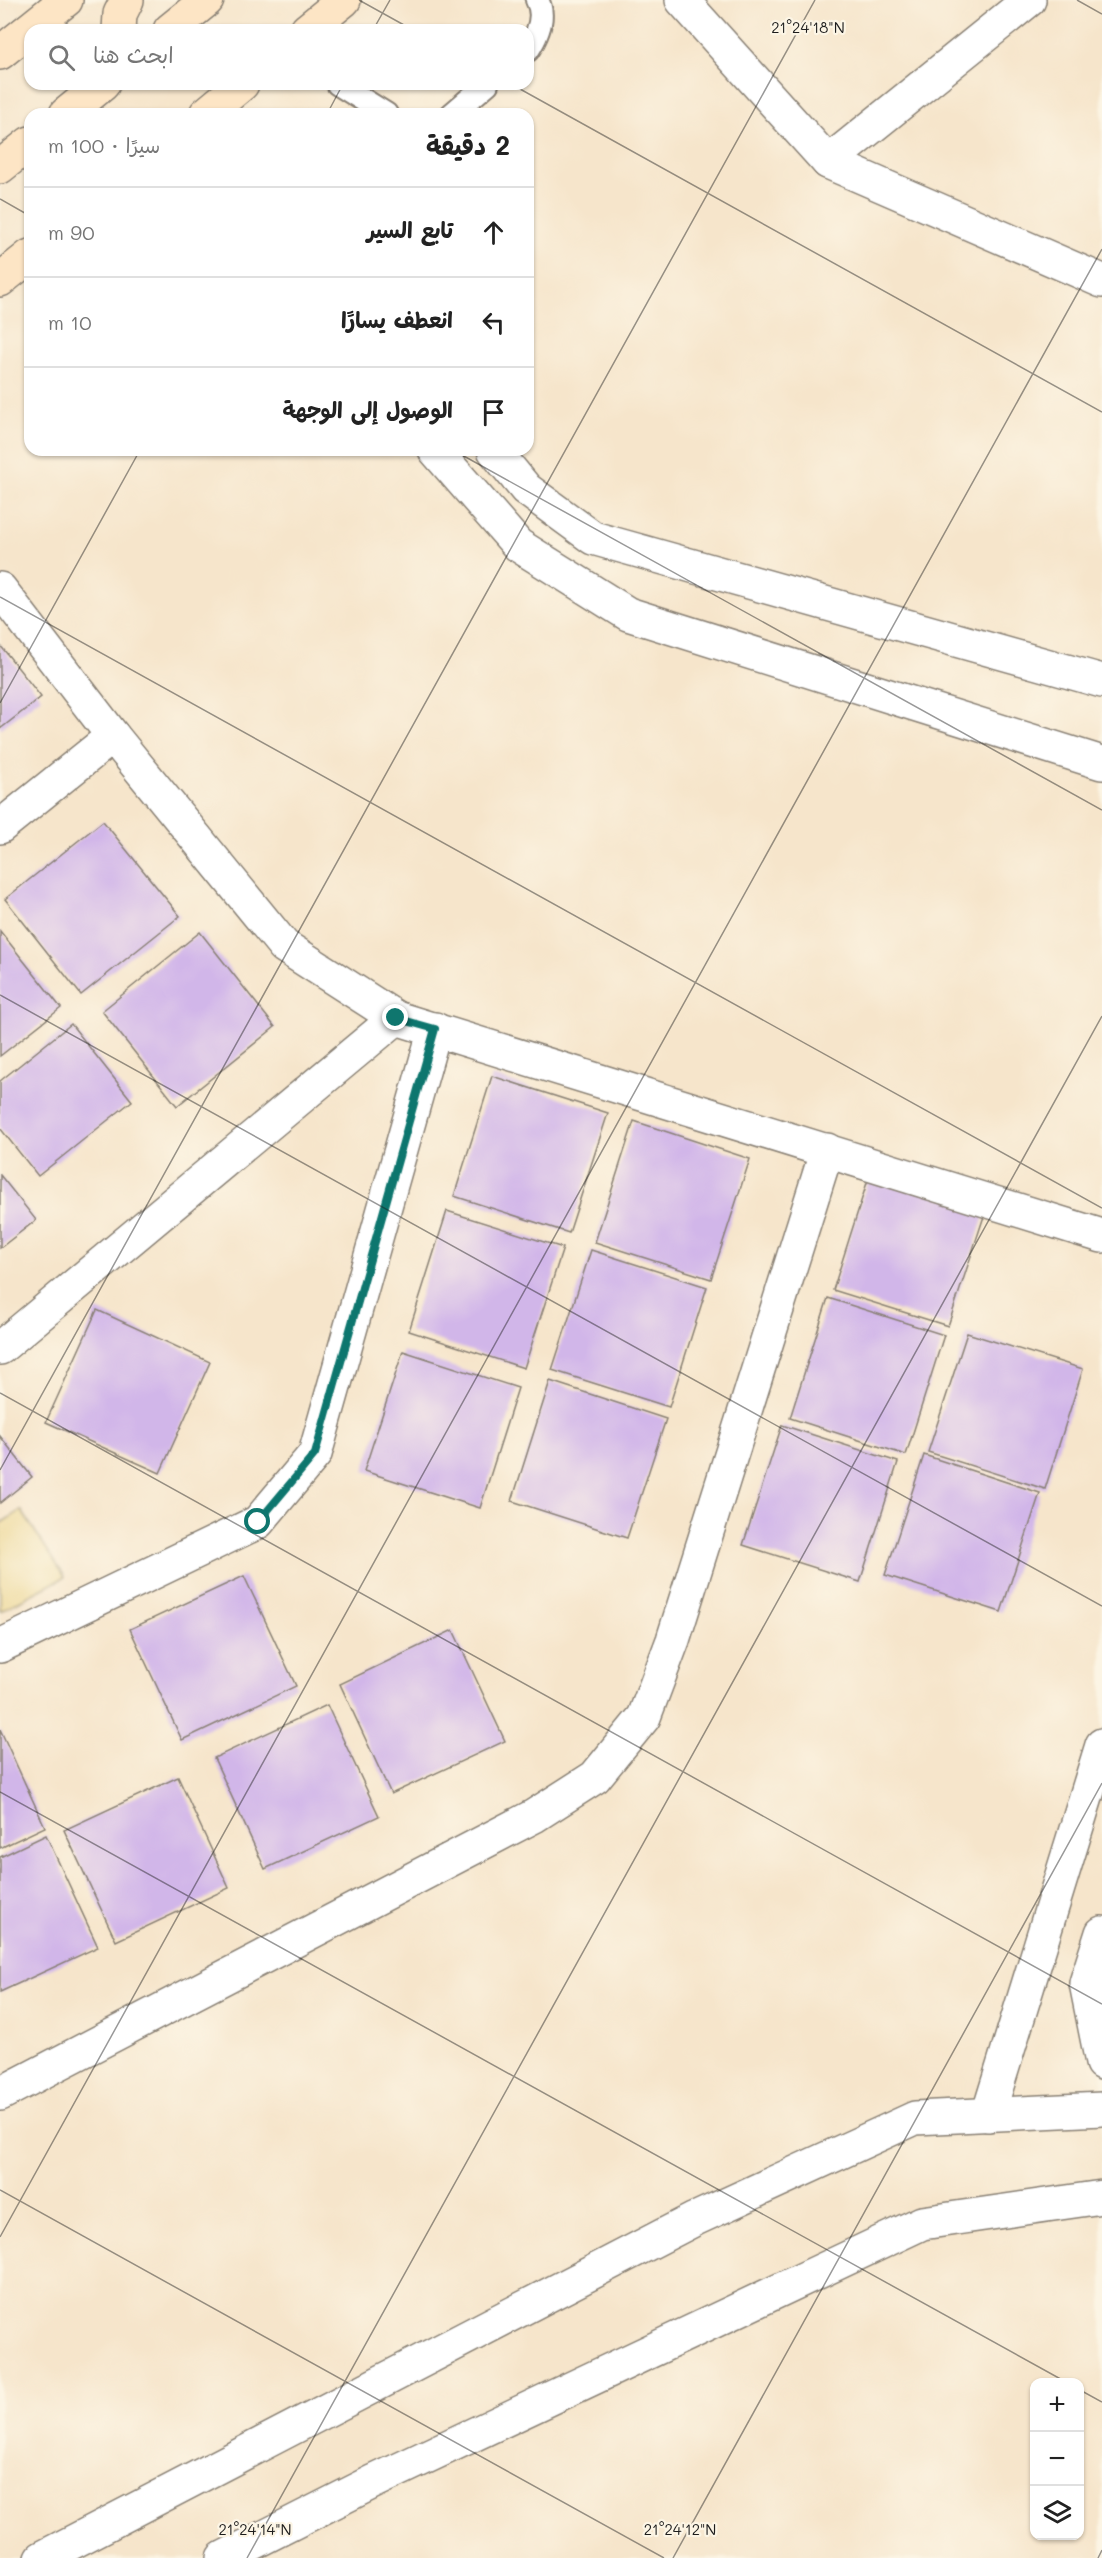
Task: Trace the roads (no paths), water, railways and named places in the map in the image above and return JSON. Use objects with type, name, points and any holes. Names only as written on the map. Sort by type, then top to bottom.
[{"type":"street","points":[[36,24],[66,0]]},
{"type":"street","points":[[119,24],[120,14],[126,0]]},
{"type":"street","points":[[177,24],[207,0]]},
{"type":"street","points":[[314,24],[344,0]]},
{"type":"street","points":[[682,0],[828,162],[1102,281]]},
{"type":"street","points":[[828,162],[1029,0]]},
{"type":"street","points":[[0,53],[24,34]]},
{"type":"street","points":[[73,108],[96,90]]},
{"type":"street","points":[[218,108],[236,90]]},
{"type":"street","points":[[0,167],[24,148]]},
{"type":"street","points":[[0,280],[24,261]]},
{"type":"street","points":[[440,456],[518,545],[628,614],[1102,763]]},
{"type":"street","points":[[499,456],[526,489],[594,538],[1102,681]]},
{"type":"street","points":[[0,589],[113,736],[284,946],[396,1018],[1102,1236]]},
{"type":"street","points":[[0,827],[113,736]]},
{"type":"street","points":[[0,1348],[396,1018]]},
{"type":"street","points":[[0,1646],[258,1522],[315,1454],[435,1029]]},
{"type":"street","points":[[0,2094],[534,1816],[595,1777],[644,1717],[673,1641],[826,1150]]},
{"type":"street","points":[[988,2115],[1102,1745]]},
{"type":"street","points":[[1102,1933],[1086,1983],[1102,2063]]},
{"type":"street","points":[[42,2558],[696,2219],[915,2118],[1102,2109]]},
{"type":"street","points":[[223,2558],[373,2482],[922,2223],[1102,2197]]},
{"type":"lane","points":[[534,38],[540,25],[540,5],[537,0]]},
{"type":"lane","points":[[348,90],[376,108]]},
{"type":"lane","points":[[459,108],[481,90]]}]
